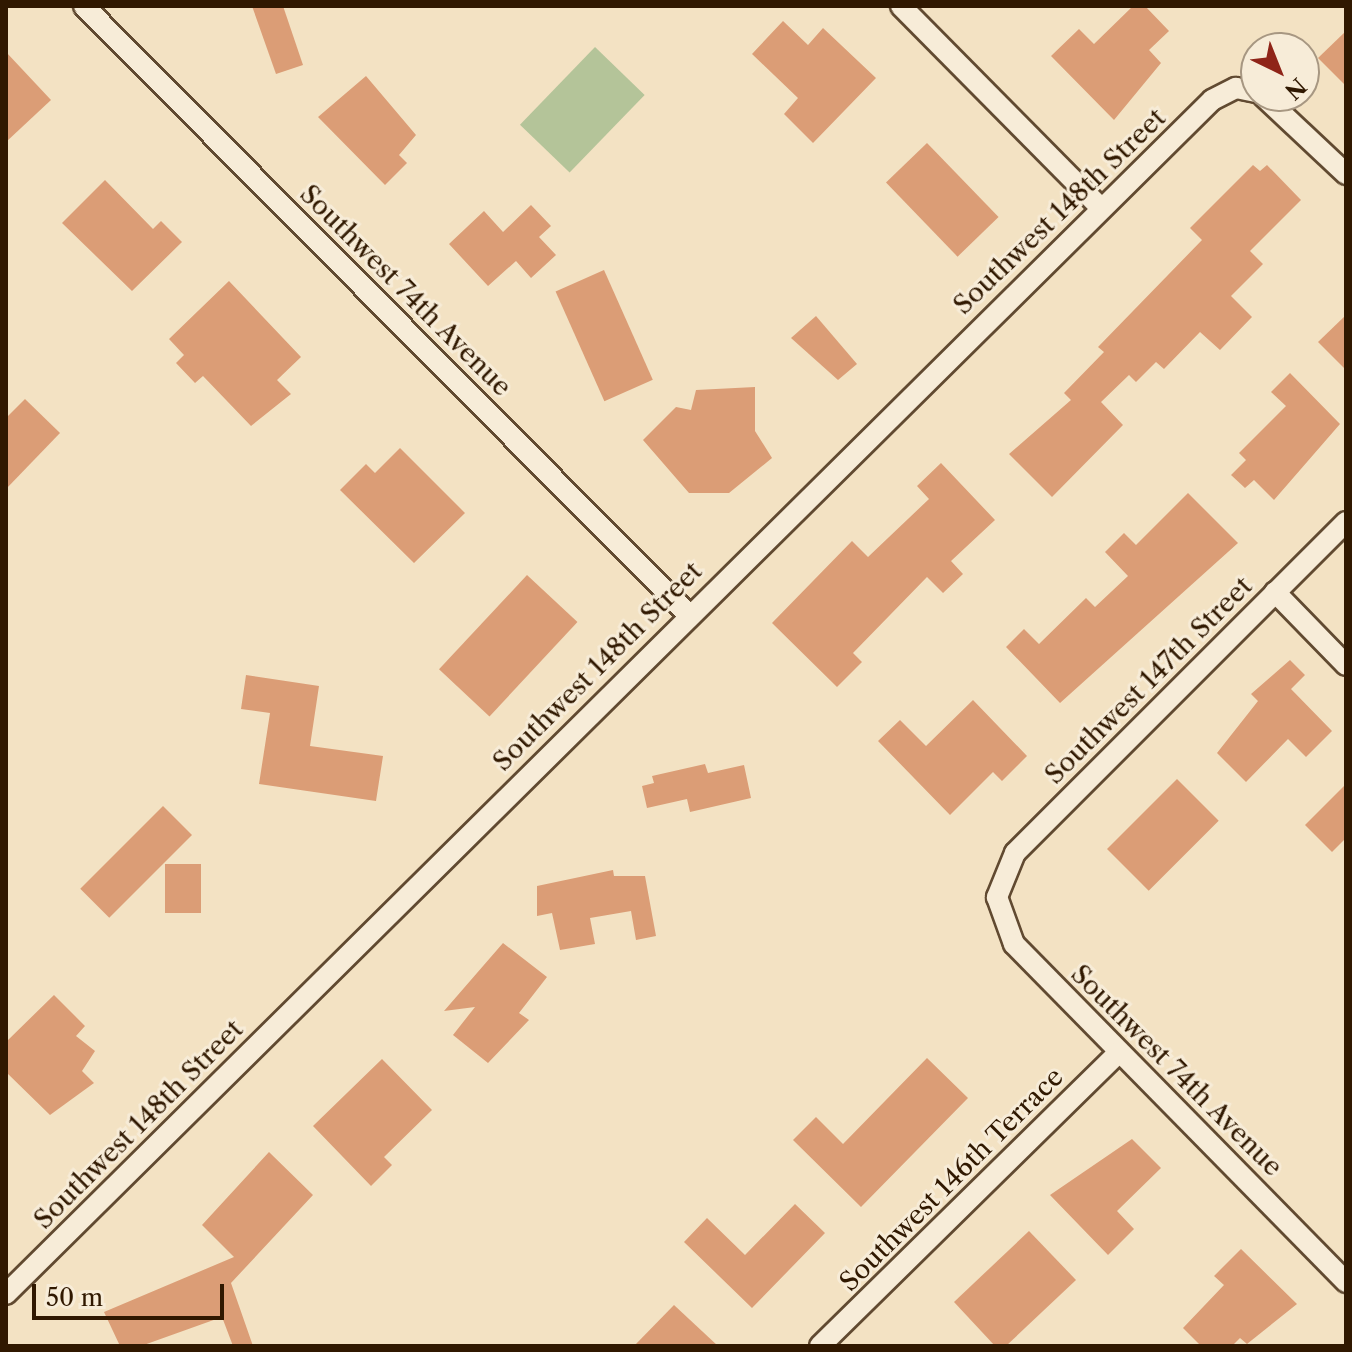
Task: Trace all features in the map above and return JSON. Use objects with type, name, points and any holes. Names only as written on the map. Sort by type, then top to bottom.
[{"type":"street","name":"Southwest 74th Avenue","points":[[84,6],[688,614]]},
{"type":"street","points":[[901,6],[1101,208]]},
{"type":"street","name":"Southwest 148th Street","points":[[6,1294],[688,614],[1101,208],[1212,100],[1240,92]]},
{"type":"street","points":[[1280,112],[1346,174]]},
{"type":"street","name":"Southwest 147th Street","points":[[999,884],[1015,853],[1346,522]]},
{"type":"street","points":[[1275,592],[1346,665]]},
{"type":"street","name":"Southwest 74th Avenue","points":[[999,884],[998,913],[1009,937],[1346,1282]]},
{"type":"street","name":"Southwest 146th Terrace","points":[[820,1346],[1119,1052]]},
{"type":"green space","points":[[595,47],[645,95],[570,173],[520,125]]},
{"type":"building","points":[[252,6],[283,6],[303,65],[276,74]]},
{"type":"building","points":[[1133,6],[1145,6],[1169,31],[1149,50],[1161,63],[1114,120],[1051,56],[1079,29],[1094,44]]},
{"type":"building","points":[[783,21],[808,45],[823,28],[876,78],[813,143],[784,114],[798,98],[752,54]]},
{"type":"building","points":[[1346,31],[1346,86],[1320,60],[1320,56]]},
{"type":"building","points":[[6,52],[51,100],[6,142]]},
{"type":"building","points":[[366,76],[416,135],[399,155],[407,163],[385,185],[318,117]]},
{"type":"building","points":[[927,143],[999,217],[958,257],[886,183]]},
{"type":"building","points":[[1253,165],[1260,171],[1267,165],[1301,200],[1250,251],[1263,264],[1231,296],[1252,317],[1220,350],[1200,332],[1164,369],[1156,362],[1136,382],[1129,375],[1101,402],[1123,425],[1052,497],[1009,454],[1071,400],[1064,393],[1104,352],[1098,347],[1202,240],[1190,228]]},
{"type":"building","points":[[105,180],[153,229],[161,221],[182,242],[132,291],[62,223]]},
{"type":"building","points":[[531,205],[551,226],[539,237],[556,255],[531,278],[516,261],[488,286],[449,244],[484,211],[503,232]]},
{"type":"building","points":[[604,270],[653,380],[604,401],[556,292]]},
{"type":"building","points":[[229,281],[301,357],[277,380],[291,394],[251,426],[203,376],[195,383],[176,363],[184,355],[169,339]]},
{"type":"building","points":[[1346,315],[1346,370],[1318,342]]},
{"type":"building","points":[[816,316],[857,364],[838,380],[791,338]]},
{"type":"building","points":[[1290,373],[1340,424],[1274,500],[1254,480],[1245,488],[1231,475],[1246,460],[1239,453],[1286,406],[1271,392]]},
{"type":"building","points":[[755,387],[755,431],[772,458],[729,493],[689,493],[643,440],[676,407],[691,410],[696,390]]},
{"type":"building","points":[[25,399],[60,433],[6,489],[6,418]]},
{"type":"building","points":[[400,448],[465,513],[414,563],[340,490],[366,464],[375,473]]},
{"type":"building","points":[[941,463],[995,520],[951,561],[963,574],[943,593],[927,577],[853,653],[862,662],[837,687],[772,623],[852,541],[868,557],[929,499],[917,486]]},
{"type":"building","points":[[1188,493],[1238,543],[1060,703],[1006,647],[1024,629],[1039,644],[1086,598],[1095,607],[1128,576],[1105,552],[1124,533],[1136,545]]},
{"type":"building","points":[[527,575],[577,622],[489,716],[439,669]]},
{"type":"building","points":[[1290,660],[1305,675],[1291,689],[1332,731],[1306,757],[1288,739],[1246,782],[1217,753],[1258,701],[1251,694]]},
{"type":"building","points":[[246,675],[319,686],[310,746],[383,756],[376,801],[259,784],[270,713],[241,709]]},
{"type":"building","points":[[973,700],[1027,756],[1002,781],[993,772],[950,815],[878,741],[900,720],[926,746]]},
{"type":"building","points":[[705,764],[708,773],[744,765],[751,798],[690,812],[687,799],[647,808],[642,786],[654,783],[652,776]]},
{"type":"building","points":[[1177,779],[1219,821],[1149,891],[1107,849]]},
{"type":"building","points":[[1346,784],[1346,838],[1332,852],[1305,825]]},
{"type":"building","points":[[163,806],[192,835],[109,918],[80,889]]},
{"type":"building","points":[[165,864],[201,864],[201,913],[165,913]]},
{"type":"building","points":[[613,870],[614,876],[645,876],[656,936],[636,940],[631,911],[590,918],[595,944],[560,950],[552,913],[537,916],[537,886]]},
{"type":"building","points":[[503,943],[547,977],[519,1013],[529,1020],[488,1063],[453,1035],[475,1007],[444,1011]]},
{"type":"building","points":[[54,995],[85,1026],[76,1036],[95,1051],[82,1071],[94,1083],[50,1115],[6,1072],[6,1042]]},
{"type":"building","points":[[927,1058],[968,1098],[861,1207],[793,1140],[816,1117],[843,1144]]},
{"type":"building","points":[[382,1059],[432,1110],[384,1157],[392,1165],[371,1186],[313,1126]]},
{"type":"building","points":[[1132,1139],[1161,1168],[1117,1211],[1134,1229],[1108,1255],[1050,1195]]},
{"type":"building","points":[[269,1152],[313,1195],[231,1283],[253,1346],[233,1346],[222,1317],[141,1346],[120,1346],[104,1312],[234,1257],[202,1225]]},
{"type":"building","points":[[795,1204],[825,1233],[752,1308],[684,1242],[707,1218],[745,1255]]},
{"type":"building","points":[[1029,1231],[1076,1280],[1006,1346],[995,1346],[954,1302]]},
{"type":"building","points":[[1241,1249],[1297,1304],[1247,1344],[1240,1338],[1232,1346],[1201,1346],[1183,1328],[1224,1285],[1214,1276]]},
{"type":"building","points":[[674,1305],[718,1346],[634,1346]]}]
